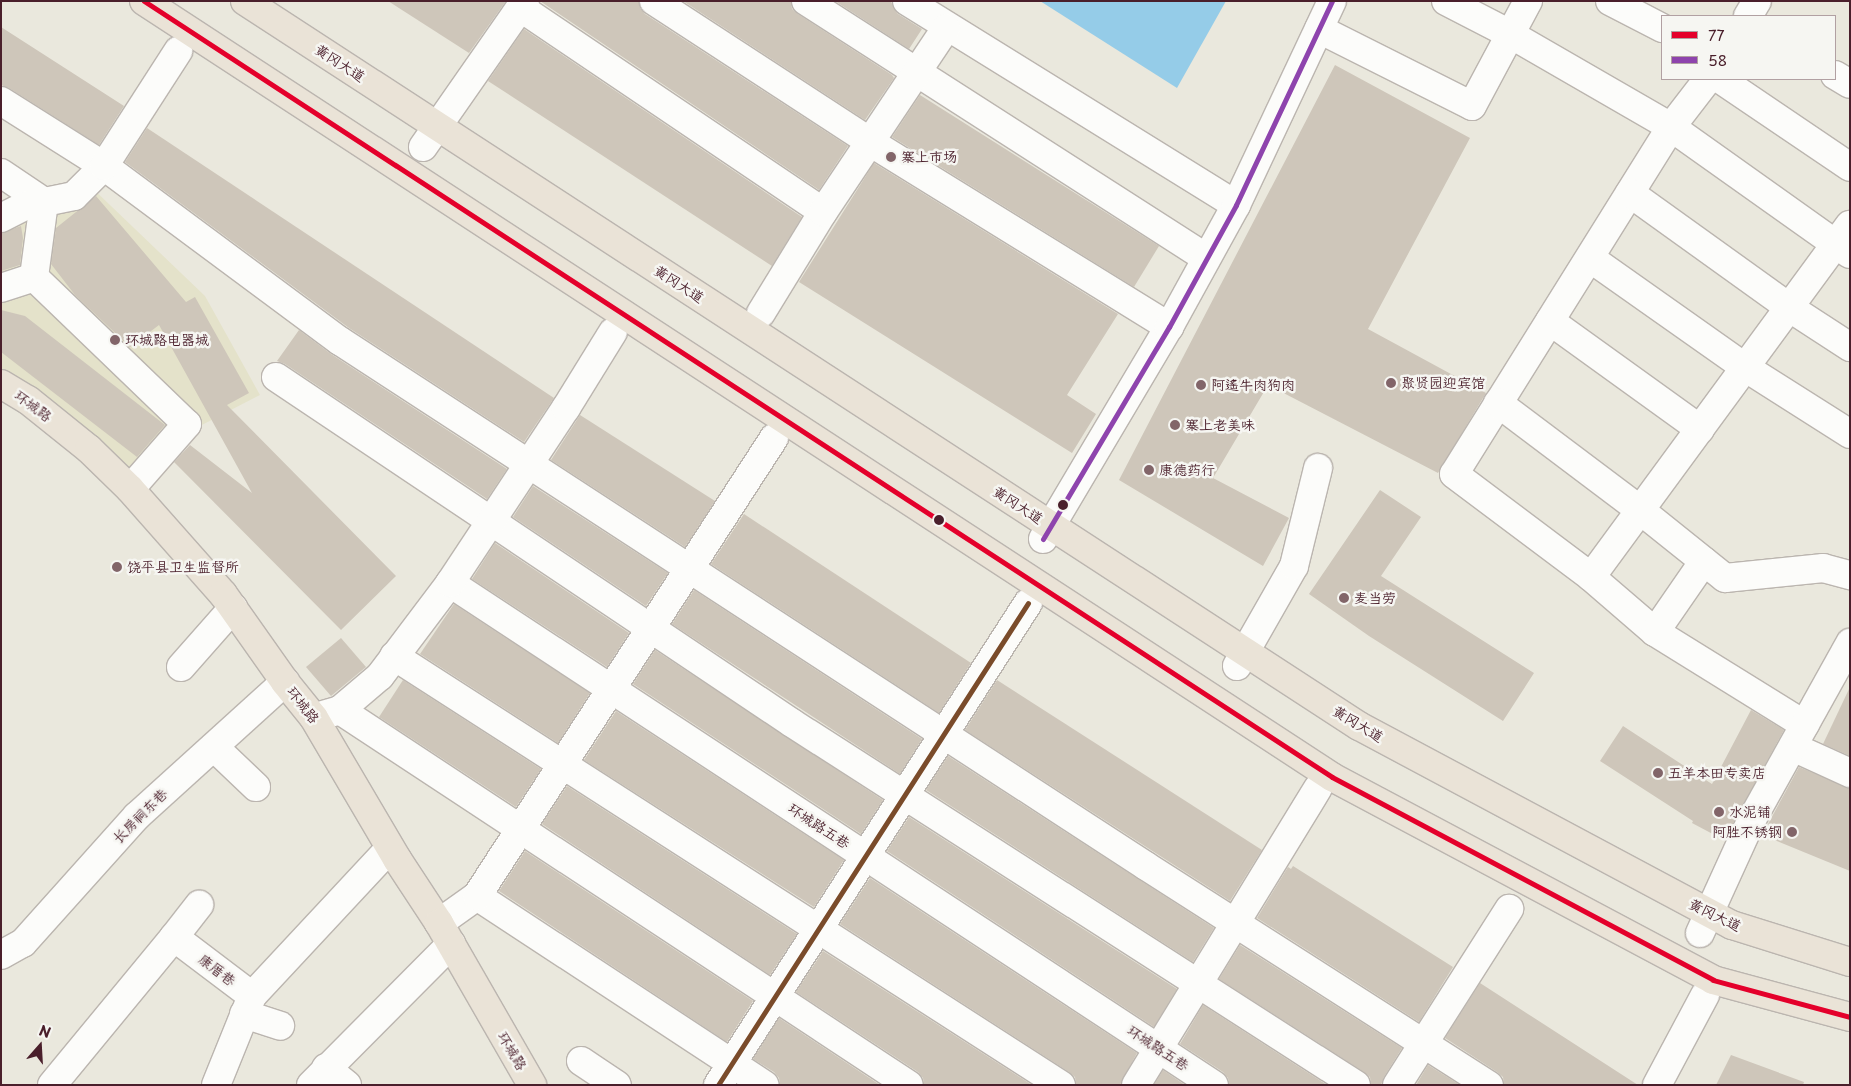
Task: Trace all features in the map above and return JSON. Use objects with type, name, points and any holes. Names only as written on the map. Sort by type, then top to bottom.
[{"type":"main road","points":[[144,1],[1332,777],[1713,980],[1850,1017]]},
{"type":"main road","name":"黄冈大道","points":[[245,1],[1358,726],[1732,925],[1850,962]]},
{"type":"main road","name":"环城路","points":[[1,384],[28,400],[89,449],[130,489],[233,608],[285,682],[327,714],[390,848],[445,934],[532,1085]]},
{"type":"street","points":[[654,1],[870,142],[1168,327]]},
{"type":"street","points":[[806,1],[1206,258]]},
{"type":"street","points":[[907,1],[946,28],[1236,205]]},
{"type":"street","points":[[1043,539],[1168,327],[1236,205],[1332,1]]},
{"type":"street","points":[[1446,1],[1510,34],[1671,127],[1845,242],[1790,308],[1591,577]]},
{"type":"street","points":[[1319,29],[1472,106],[1528,1]]},
{"type":"street","points":[[1610,1],[1661,27]]},
{"type":"street","points":[[423,147],[523,5],[823,212]]},
{"type":"street","points":[[761,313],[823,212],[946,28]]},
{"type":"street","points":[[1,218],[25,206],[74,196],[104,166],[178,51]]},
{"type":"street","points":[[1836,76],[1850,84]]},
{"type":"street","points":[[1707,80],[1671,127],[1454,474],[1591,577],[1655,632],[1850,773]]},
{"type":"street","points":[[1721,80],[1850,167]]},
{"type":"street","points":[[1,101],[104,166],[340,341],[1146,866],[1489,1085]]},
{"type":"street","points":[[1,173],[44,202]]},
{"type":"street","points":[[1630,193],[1790,308],[1850,347]]},
{"type":"street","points":[[34,277],[44,202]]},
{"type":"street","points":[[1590,258],[1746,368],[1850,434]]},
{"type":"street","points":[[1,288],[34,277]]},
{"type":"street","points":[[34,277],[187,424],[130,489]]},
{"type":"street","points":[[1550,321],[1700,429]]},
{"type":"street","points":[[613,332],[566,408],[450,583],[380,676],[327,714],[909,1085]]},
{"type":"street","points":[[276,377],[792,723],[1356,1085]]},
{"type":"street","points":[[1498,403],[1640,510],[1726,578],[1823,568],[1850,575]]},
{"type":"street","points":[[347,1085],[318,1076],[477,896],[774,438]]},
{"type":"street","points":[[1237,666],[1294,566],[1318,468]]},
{"type":"street","points":[[1655,632],[1704,561]]},
{"type":"street","name":"环城路五巷","points":[[450,583],[1214,1085]]},
{"type":"street","points":[[718,1085],[1028,603]]},
{"type":"street","points":[[181,667],[233,608]]},
{"type":"street","points":[[1700,933],[1751,821],[1850,643]]},
{"type":"street","points":[[394,656],[1061,1085]]},
{"type":"street","name":"长房祠东巷","points":[[1,955],[23,943],[137,816],[285,682]]},
{"type":"street","points":[[214,747],[256,787]]},
{"type":"street","points":[[1136,1085],[1318,788]]},
{"type":"street","points":[[216,1085],[248,1005],[390,848]]},
{"type":"street","points":[[477,896],[764,1085]]},
{"type":"street","points":[[52,1085],[199,905]]},
{"type":"street","points":[[1397,1085],[1509,909]]},
{"type":"street","name":"康厝巷","points":[[174,937],[248,1005],[280,1026]]},
{"type":"street","points":[[1657,1085],[1705,995]]},
{"type":"street","points":[[581,1061],[617,1085]]},
{"type":"shaded area","name":"环城路电器城","points":[[87,183],[205,296],[260,395],[196,428],[138,497],[1,384],[1,218]]},
{"type":"water","points":[[1040,1],[1226,1],[1177,88]]},
{"type":"building","points":[[388,1],[506,1],[469,53]]},
{"type":"building","points":[[540,1],[639,1],[640,8],[645,14],[848,146],[819,190]]},
{"type":"building","points":[[683,1],[791,1],[792,9],[798,14],[894,78],[865,120]]},
{"type":"building","points":[[835,1],[891,1],[898,14],[922,29],[909,49]]},
{"type":"building","points":[[1,27],[124,106],[99,145],[9,88],[1,85]]},
{"type":"building","points":[[524,29],[802,217],[772,266],[488,81]]},
{"type":"building","points":[[1335,65],[1470,138],[1368,329],[1486,393],[1438,473],[1268,385],[1213,478],[1289,518],[1263,566],[1119,480]]},
{"type":"building","points":[[920,95],[1159,246],[1134,287],[892,137]]},
{"type":"building","points":[[147,128],[554,398],[524,442],[349,328],[125,162]]},
{"type":"building","points":[[874,163],[1118,314],[1067,395],[1096,414],[1072,453],[799,282]]},
{"type":"building","points":[[96,196],[186,302],[195,297],[249,393],[227,405],[396,576],[341,630],[174,462],[190,445],[252,493],[159,325],[130,347],[75,295],[51,264],[56,228]]},
{"type":"building","points":[[21,226],[23,238],[20,265],[1,271],[1,233]]},
{"type":"building","points":[[1,310],[25,316],[165,425],[137,457],[1,352]]},
{"type":"building","points":[[299,330],[331,354],[507,469],[487,499],[285,364],[277,361]]},
{"type":"building","points":[[580,415],[715,501],[685,547],[551,460]]},
{"type":"building","points":[[533,486],[668,573],[646,606],[513,517]]},
{"type":"building","points":[[1380,490],[1421,517],[1381,576],[1534,673],[1503,721],[1369,636],[1309,594]]},
{"type":"building","points":[[744,514],[971,663],[939,713],[711,564]]},
{"type":"building","points":[[495,543],[629,633],[607,667],[472,579]]},
{"type":"building","points":[[694,590],[922,739],[900,774],[672,624]]},
{"type":"building","points":[[454,604],[590,693],[558,743],[420,654]]},
{"type":"building","points":[[341,638],[366,667],[331,696],[306,667]]},
{"type":"building","points":[[655,650],[883,800],[861,834],[633,684]]},
{"type":"building","points":[[403,680],[541,769],[516,807],[379,717]]},
{"type":"building","points":[[997,680],[1262,850],[1230,901],[965,730]]},
{"type":"building","points":[[1850,687],[1850,756],[1823,744]]},
{"type":"building","points":[[1751,710],[1784,730],[1724,840],[1692,823],[1693,821],[1600,761],[1623,726],[1712,784]]},
{"type":"building","points":[[616,711],[844,860],[814,907],[584,760]]},
{"type":"building","points":[[948,756],[1214,928],[1193,962],[926,790]]},
{"type":"building","points":[[1799,767],[1850,788],[1850,871],[1762,835]]},
{"type":"building","points":[[567,786],[797,934],[770,975],[542,824]]},
{"type":"building","points":[[909,817],[1177,989],[1154,1027],[887,851]]},
{"type":"building","points":[[525,851],[753,1001],[727,1042],[499,891]]},
{"type":"building","points":[[1293,866],[1453,967],[1419,1022],[1257,918],[1288,867],[1291,869]]},
{"type":"building","points":[[870,878],[1137,1053],[1120,1085],[1076,1085],[1075,1077],[1069,1072],[840,924]]},
{"type":"building","points":[[1240,945],[1402,1048],[1381,1085],[1371,1085],[1370,1077],[1364,1072],[1219,979]]},
{"type":"building","points":[[823,951],[1032,1085],[924,1085],[923,1078],[918,1072],[796,992]]},
{"type":"building","points":[[1480,983],[1638,1085],[1504,1085],[1503,1077],[1497,1072],[1445,1038]]},
{"type":"building","points":[[1203,1005],[1327,1085],[1229,1085],[1228,1078],[1223,1072],[1180,1044]]},
{"type":"building","points":[[779,1018],[880,1085],[780,1085],[779,1078],[774,1072],[753,1059]]},
{"type":"building","points":[[1731,1055],[1804,1082],[1803,1085],[1716,1085]]},
{"type":"building","points":[[1428,1065],[1460,1085],[1416,1085]]},
{"type":"building","points":[[1163,1070],[1185,1085],[1154,1085]]},
{"type":"transit line","name":"77","points":[[144,1],[1332,777],[1713,980],[1850,1017]]},
{"type":"transit line","name":"58","points":[[1043,539],[1169,327],[1236,205],[1332,1]]},
{"type":"transit line","points":[[718,1085],[1028,603]]},
{"type":"place","name":"寨上市场","points":[[891,157]]},
{"type":"place","name":"环城路电器城","points":[[115,340]]},
{"type":"place","name":"聚贤园迎宾馆","points":[[1391,383]]},
{"type":"place","name":"阿遥牛肉狗肉","points":[[1201,385]]},
{"type":"place","name":"寨上老美味","points":[[1175,425]]},
{"type":"place","name":"康德药行","points":[[1149,470]]},
{"type":"place","name":"饶平县卫生监督所","points":[[117,567]]},
{"type":"place","name":"麦当劳","points":[[1344,598]]},
{"type":"place","name":"五羊本田专卖店","points":[[1658,773]]},
{"type":"place","name":"水泥铺","points":[[1719,812]]},
{"type":"place","name":"阿胜不锈钢","points":[[1792,832]]}]
